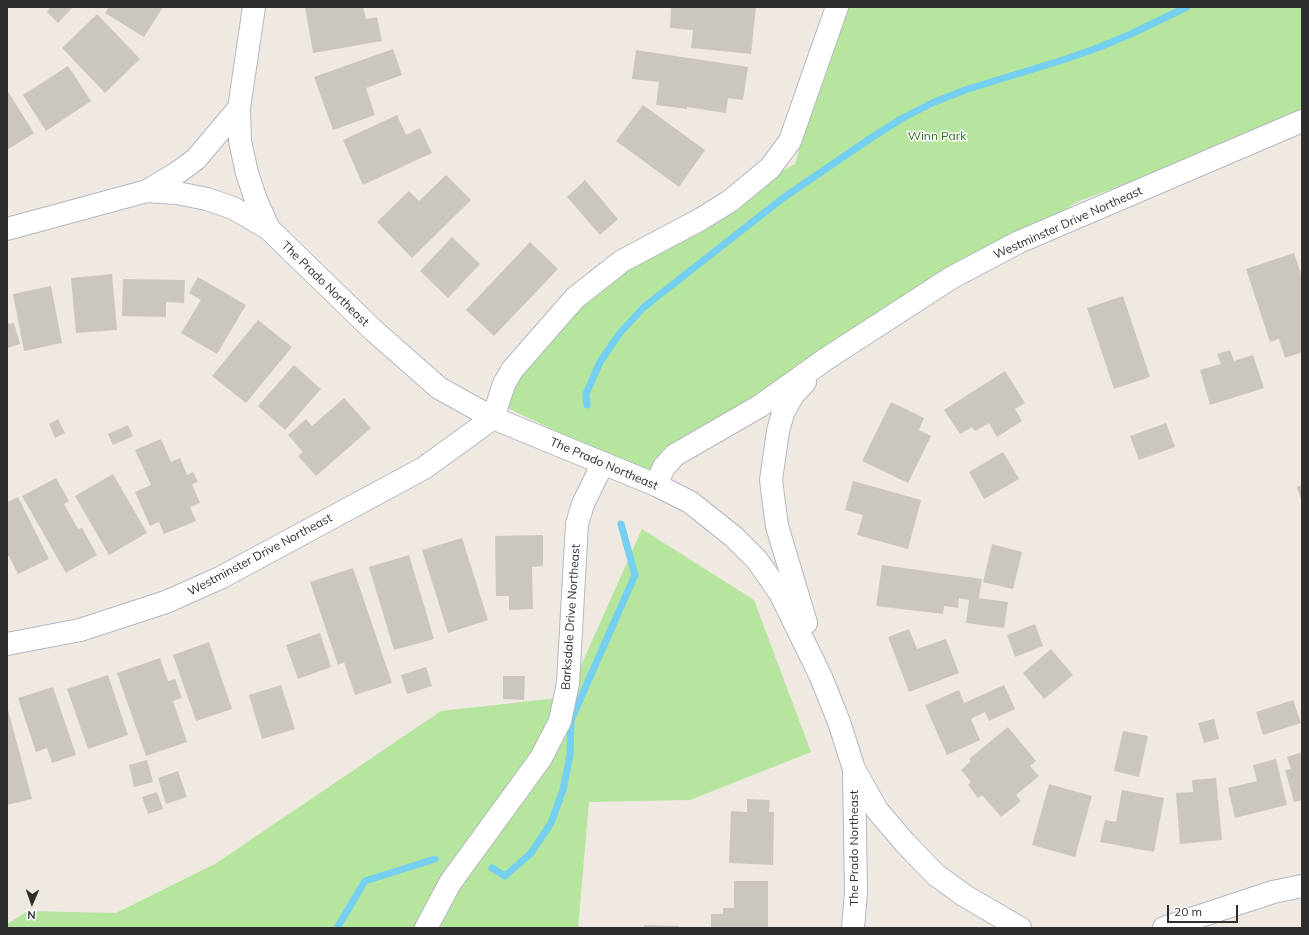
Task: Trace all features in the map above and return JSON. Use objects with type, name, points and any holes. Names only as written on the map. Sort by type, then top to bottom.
[{"type":"street","points":[[238,108],[254,7]]},
{"type":"street","points":[[493,418],[504,384],[512,370],[575,298],[622,261],[701,219],[730,201],[770,168],[790,141],[838,7]]},
{"type":"street","name":"The Prado Northeast","points":[[7,229],[147,191],[196,159],[238,108]]},
{"type":"street","name":"The Prado Northeast","points":[[238,108],[240,141],[247,173],[256,200],[269,229]]},
{"type":"street","name":"Westminster Drive Northeast","points":[[656,485],[664,467],[675,455],[760,406],[826,359],[951,278],[1019,242],[1302,121]]},
{"type":"street","name":"The Prado Northeast","points":[[147,191],[178,193],[207,199],[233,208],[269,229],[372,329],[439,388],[493,418],[656,485],[690,502],[734,537],[757,560],[780,593],[821,677],[839,722],[854,769],[877,810],[905,843],[936,875],[965,896],[1020,928]]},
{"type":"street","name":"Westminster Drive Northeast","points":[[821,677],[777,526],[771,480],[778,431],[783,412],[793,395],[826,359]]},
{"type":"street","name":"Westminster Drive Northeast","points":[[7,644],[80,630],[166,602],[220,578],[424,468],[493,418]]},
{"type":"street","name":"Barksdale Drive Northeast","points":[[426,928],[450,883],[541,758],[560,721],[568,683],[577,524],[583,504],[603,463]]},
{"type":"street","name":"The Prado Northeast","points":[[853,928],[856,892],[854,769]]},
{"type":"street","points":[[1164,928],[1273,892],[1302,886]]},
{"type":"green space","name":"Winn Park","points":[[840,7],[1302,7],[1302,120],[1079,201],[844,344],[654,478],[497,403],[581,282],[716,206],[795,164]]},
{"type":"green space","points":[[642,529],[754,600],[811,752],[690,800],[589,802],[578,928],[7,928],[7,924],[28,911],[116,913],[215,864],[441,711],[567,697]]},
{"type":"building","points":[[51,7],[73,7],[58,23],[47,12]]},
{"type":"building","points":[[109,7],[163,7],[144,37],[105,13]]},
{"type":"building","points":[[305,7],[363,7],[366,19],[377,17],[382,41],[313,53]]},
{"type":"building","points":[[671,7],[756,7],[751,54],[691,48],[693,30],[670,28]]},
{"type":"building","points":[[97,14],[140,59],[105,93],[62,48]]},
{"type":"building","points":[[393,49],[402,75],[366,88],[375,115],[333,130],[314,77]]},
{"type":"building","points":[[636,50],[748,67],[743,100],[728,98],[726,113],[687,107],[687,109],[656,105],[659,82],[632,79]]},
{"type":"building","points":[[68,66],[91,101],[46,131],[23,95]]},
{"type":"building","points":[[7,90],[34,133],[7,150]]},
{"type":"building","points":[[643,105],[705,150],[679,187],[616,141]]},
{"type":"building","points":[[397,115],[406,135],[420,128],[432,153],[363,185],[343,140]]},
{"type":"building","points":[[446,175],[471,200],[412,258],[377,222],[409,191],[419,201]]},
{"type":"building","points":[[585,180],[618,219],[600,235],[567,197]]},
{"type":"building","points":[[452,237],[480,264],[448,298],[420,271]]},
{"type":"building","points":[[530,242],[558,269],[494,336],[466,310]]},
{"type":"building","points":[[1294,253],[1302,277],[1302,352],[1285,358],[1279,339],[1270,342],[1246,269]]},
{"type":"building","points":[[112,274],[117,330],[76,333],[71,278]]},
{"type":"building","points":[[198,277],[246,305],[217,354],[181,333],[201,300],[189,293]]},
{"type":"building","points":[[123,279],[185,280],[184,303],[166,302],[166,317],[122,316]]},
{"type":"building","points":[[51,286],[62,343],[24,351],[13,294]]},
{"type":"building","points":[[1123,296],[1150,377],[1114,389],[1087,308]]},
{"type":"building","points":[[7,318],[9,324],[14,323],[20,344],[7,348]]},
{"type":"building","points":[[258,320],[292,347],[246,403],[212,376]]},
{"type":"building","points":[[1230,350],[1234,361],[1253,355],[1264,388],[1210,405],[1200,370],[1221,364],[1217,354]]},
{"type":"building","points":[[294,365],[321,389],[285,430],[258,406]]},
{"type":"building","points":[[1005,371],[1025,403],[1015,409],[1022,421],[997,437],[989,423],[975,431],[972,427],[960,434],[944,410]]},
{"type":"building","points":[[344,398],[371,428],[316,476],[298,456],[303,452],[288,435],[306,419],[312,426]]},
{"type":"building","points":[[891,402],[924,418],[919,430],[931,436],[908,483],[862,461]]},
{"type":"building","points":[[58,419],[65,433],[55,438],[49,424]]},
{"type":"building","points":[[1166,423],[1175,447],[1139,460],[1130,436]]},
{"type":"building","points":[[128,425],[133,436],[113,445],[108,434]]},
{"type":"building","points":[[161,439],[171,462],[180,458],[187,475],[193,472],[198,482],[192,484],[200,503],[190,507],[196,521],[164,534],[159,522],[150,526],[135,492],[151,485],[135,450]]},
{"type":"building","points":[[1003,452],[1019,479],[984,499],[969,472]]},
{"type":"building","points":[[113,474],[147,533],[109,555],[75,496]]},
{"type":"building","points":[[56,478],[69,501],[64,504],[78,529],[82,528],[97,555],[66,573],[22,496]]},
{"type":"building","points":[[853,481],[921,500],[908,549],[857,535],[863,515],[845,510]]},
{"type":"building","points":[[1302,485],[1302,502],[1297,487]]},
{"type":"building","points":[[18,497],[49,559],[18,574],[9,556],[7,557],[7,502]]},
{"type":"building","points":[[543,535],[543,566],[532,567],[533,609],[509,610],[509,596],[496,596],[495,536]]},
{"type":"building","points":[[462,538],[488,620],[448,633],[422,550]]},
{"type":"building","points":[[992,544],[1022,552],[1013,589],[983,582]]},
{"type":"building","points":[[409,555],[434,639],[394,650],[369,567]]},
{"type":"building","points":[[882,565],[982,579],[979,598],[1008,602],[1004,628],[966,623],[969,600],[959,598],[958,608],[944,606],[943,614],[876,606]]},
{"type":"building","points":[[353,568],[392,683],[355,695],[344,662],[338,665],[310,582]]},
{"type":"building","points":[[1035,624],[1043,646],[1015,657],[1007,635]]},
{"type":"building","points":[[909,629],[917,649],[946,639],[959,673],[909,692],[888,637]]},
{"type":"building","points":[[320,633],[331,667],[298,679],[286,645]]},
{"type":"building","points":[[209,642],[232,709],[196,721],[173,655]]},
{"type":"building","points":[[1051,649],[1073,675],[1044,699],[1023,673]]},
{"type":"building","points":[[160,658],[168,681],[175,679],[182,698],[173,701],[187,742],[146,756],[117,673]]},
{"type":"building","points":[[426,667],[432,686],[407,694],[401,675]]},
{"type":"building","points":[[108,675],[128,735],[88,749],[67,689]]},
{"type":"building","points":[[503,676],[525,676],[524,700],[503,699]]},
{"type":"building","points":[[281,685],[295,729],[262,739],[249,695]]},
{"type":"building","points":[[1004,685],[1015,709],[989,721],[985,712],[971,719],[980,740],[947,755],[925,705],[959,690],[964,703]]},
{"type":"building","points":[[53,687],[76,755],[52,763],[47,748],[36,752],[18,698]]},
{"type":"building","points":[[1293,700],[1301,723],[1263,735],[1256,712]]},
{"type":"building","points":[[7,706],[32,799],[7,805]]},
{"type":"building","points":[[1214,719],[1219,739],[1204,743],[1198,723]]},
{"type":"building","points":[[1008,727],[1036,761],[1030,766],[1039,776],[1016,795],[1021,801],[1001,817],[982,795],[978,798],[968,785],[971,782],[961,770],[971,761],[969,759]]},
{"type":"building","points":[[1123,731],[1148,736],[1139,777],[1114,771]]},
{"type":"building","points":[[1302,752],[1302,800],[1294,802],[1285,770],[1291,769],[1287,757]]},
{"type":"building","points":[[1276,759],[1287,805],[1235,818],[1228,788],[1257,781],[1253,765]]},
{"type":"building","points":[[147,760],[153,782],[134,787],[129,765]]},
{"type":"building","points":[[178,771],[187,797],[166,804],[158,778]]},
{"type":"building","points":[[1216,778],[1222,840],[1180,844],[1176,793],[1193,792],[1192,780]]},
{"type":"building","points":[[1049,784],[1092,796],[1075,857],[1032,845]]},
{"type":"building","points":[[1122,790],[1164,798],[1154,852],[1100,842],[1105,820],[1116,822]]},
{"type":"building","points":[[157,792],[163,809],[148,814],[142,797]]},
{"type":"building","points":[[747,799],[770,800],[769,812],[774,812],[773,865],[729,863],[731,811],[747,812]]},
{"type":"building","points":[[734,881],[768,881],[768,928],[711,928],[711,914],[723,914],[723,908],[734,908]]},
{"type":"building","points":[[644,925],[679,926],[679,928],[644,928]]},
{"type":"waterway","points":[[587,405],[586,394],[600,362],[620,333],[644,307],[783,198],[871,138],[901,119],[932,103],[965,90],[1100,47],[1187,7]]},
{"type":"waterway","points":[[492,868],[505,876],[531,853],[551,823],[563,790],[570,755],[571,720],[635,575],[621,524]]},
{"type":"waterway","points":[[337,928],[365,881],[435,859]]}]
